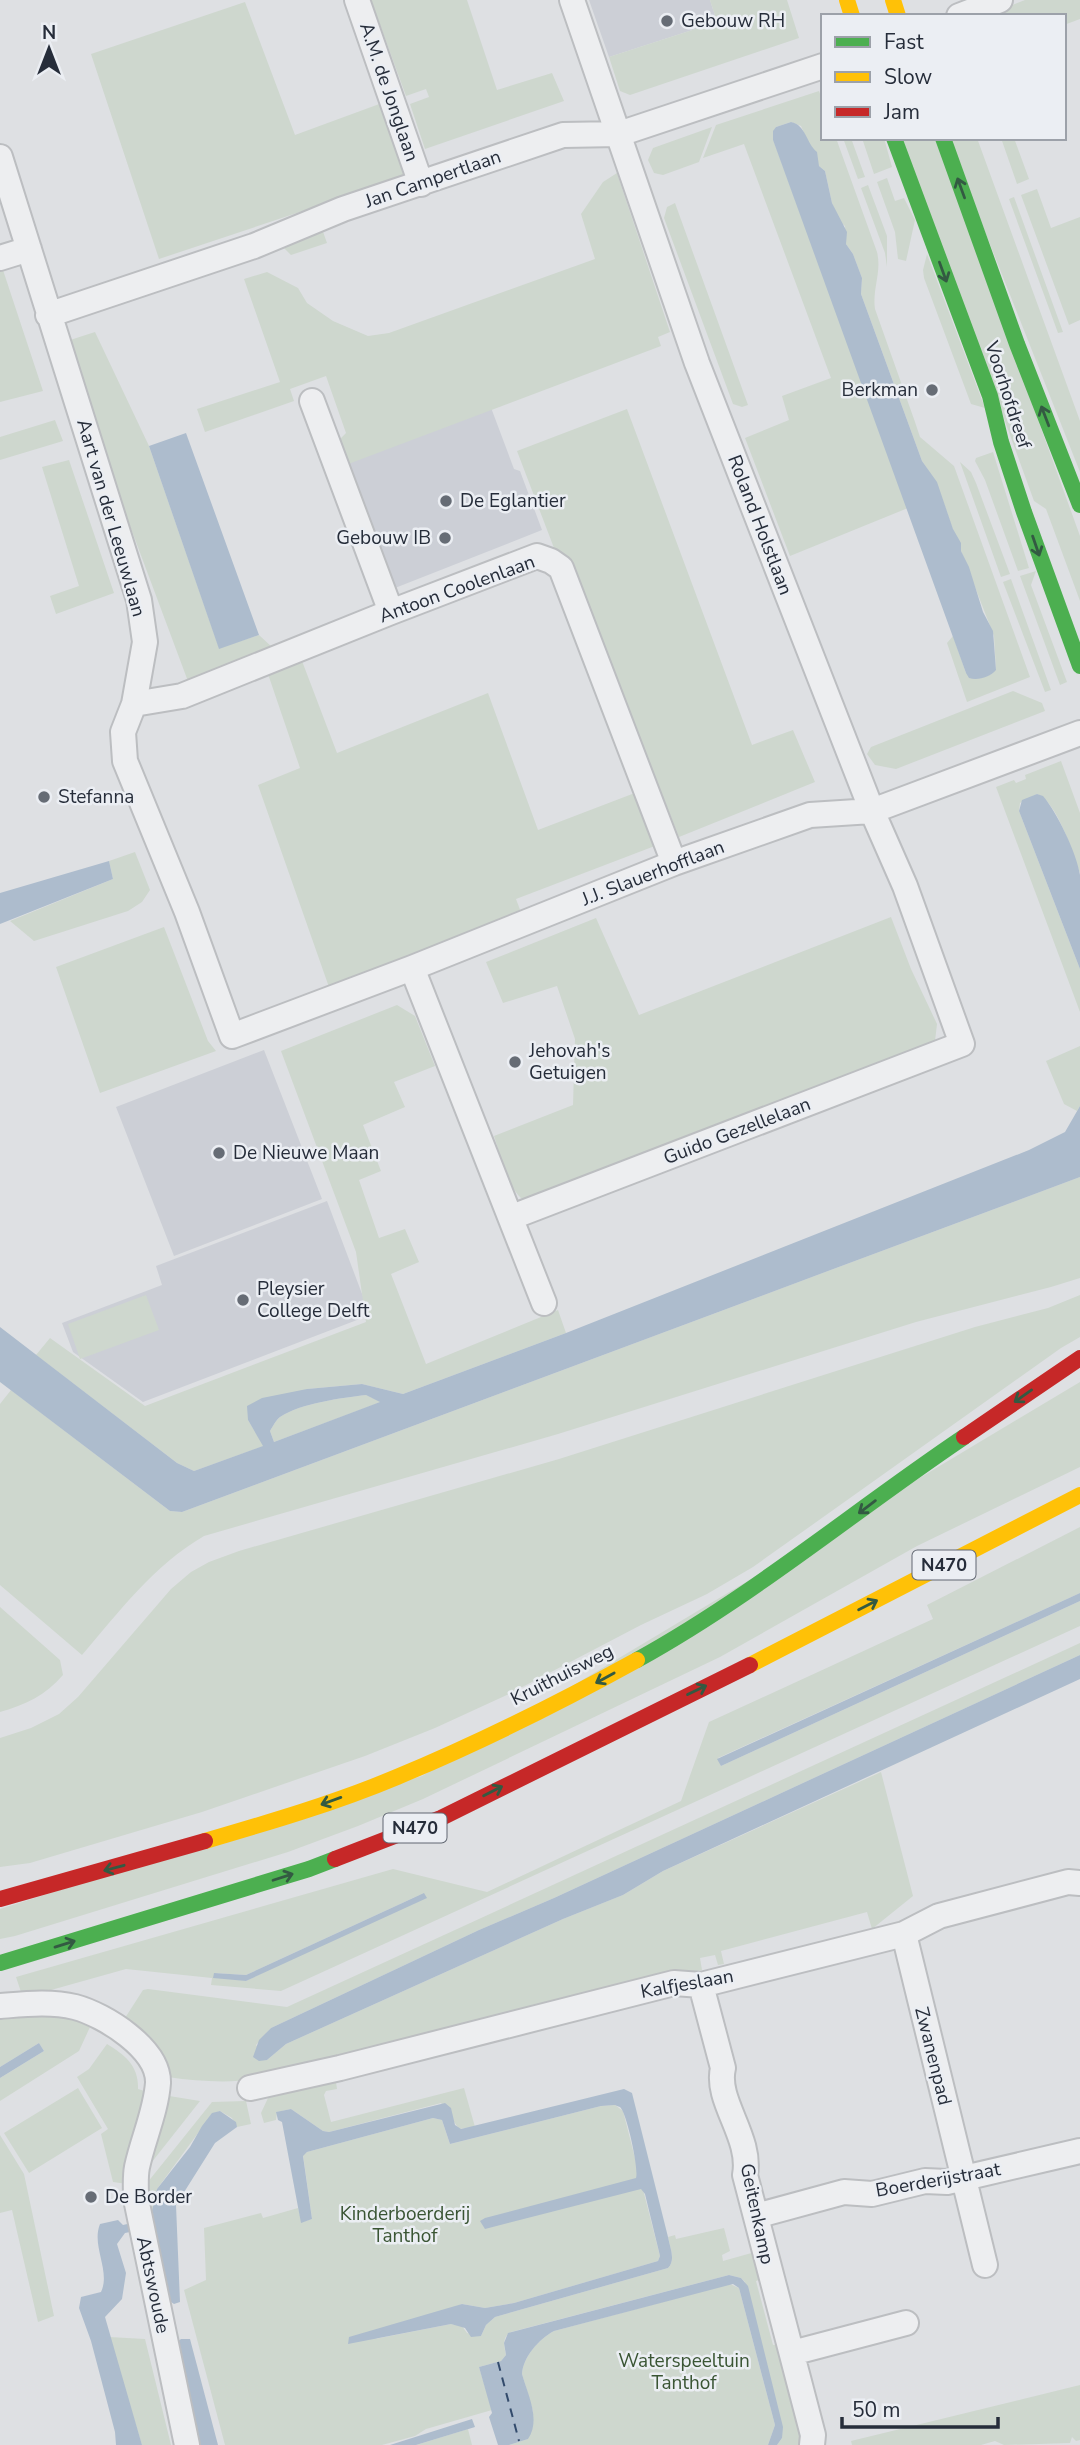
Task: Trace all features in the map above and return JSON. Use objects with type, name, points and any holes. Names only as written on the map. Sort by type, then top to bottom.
[{"type":"main road","name":"Voorhofdreef","points":[[895,140],[990,396],[1001,442],[1024,512],[1080,666]]},
{"type":"main road","name":"Voorhofdreef","points":[[944,140],[1017,344],[1080,505]]},
{"type":"main road","name":"Kruithuisweg","points":[[0,1899],[282,1819],[395,1778],[592,1685],[686,1633],[839,1528],[921,1466],[1080,1358]]},
{"type":"main road","name":"N470","points":[[0,1964],[309,1869],[441,1818],[807,1636],[1080,1495]]},
{"type":"street","name":"A.M. de Jonglaan","points":[[357,0],[421,184]]},
{"type":"street","name":"Roland Holstlaan","points":[[572,0],[697,363],[872,811],[905,886],[962,1044]]},
{"type":"street","points":[[964,14],[999,0]]},
{"type":"street","name":"Jan Campertlaan","points":[[48,315],[254,246],[343,209],[563,135],[619,134],[821,67]]},
{"type":"street","name":"Aart van der Leeuwlaan","points":[[0,156],[139,600],[145,642],[134,704],[123,732],[125,761],[187,912],[232,1036]]},
{"type":"street","points":[[0,258],[29,249]]},
{"type":"street","points":[[312,401],[391,612]]},
{"type":"street","name":"Antoon Coolenlaan","points":[[134,704],[182,696],[537,556],[561,568],[674,863]]},
{"type":"street","name":"J.J. Slauerhofflaan","points":[[232,1036],[412,968],[674,863],[810,815],[872,811],[1080,733]]},
{"type":"street","points":[[412,968],[544,1303]]},
{"type":"street","name":"Guido Gezellelaan","points":[[512,1217],[962,1044]]},
{"type":"street","name":"Kalfjeslaan","points":[[250,2088],[340,2068],[674,1983],[701,1986],[904,1934],[939,1916],[1068,1882],[1080,1883]]},
{"type":"street","name":"Zwanenpad","points":[[904,1934],[985,2265]]},
{"type":"street","name":"Geitenkamp","points":[[701,1986],[723,2068],[720,2080],[736,2121],[747,2164],[745,2175],[813,2435],[812,2445]]},
{"type":"street","name":"Abtswoude","points":[[0,2006],[39,2003],[76,2008],[108,2022],[136,2042],[157,2070],[156,2094],[136,2169],[136,2199],[187,2445]]},
{"type":"street","name":"Boerderijstraat","points":[[756,2216],[844,2192],[872,2194],[925,2181],[947,2182],[1080,2151]]},
{"type":"street","points":[[792,2353],[906,2323]]},
{"type":"shaded area","points":[[589,0],[710,0],[717,22],[609,57]]},
{"type":"shaded area","name":"De Eglantier","points":[[490,405],[514,469],[520,471],[542,530],[395,588],[344,459]]},
{"type":"shaded area","name":"De Nieuwe Maan","points":[[264,1050],[322,1199],[174,1256],[116,1107]]},
{"type":"shaded area","name":"Pleysier College Delft","points":[[327,1201],[370,1315],[143,1402],[73,1352],[62,1323],[162,1285],[156,1266]]},
{"type":"green space","points":[[371,0],[467,0],[497,90],[552,73],[564,101],[425,149],[410,104],[429,97],[426,89],[406,96]]},
{"type":"green space","points":[[710,0],[787,0],[799,38],[630,95],[620,91],[609,57],[717,22]]},
{"type":"green space","points":[[1025,0],[1080,0],[1080,19],[1066,24],[1066,14],[990,14]]},
{"type":"green space","points":[[245,2],[295,135],[382,103],[408,176],[159,259],[91,54]]},
{"type":"green space","points":[[819,91],[821,140],[837,140],[877,252],[875,309],[920,437],[954,466],[1030,677],[967,702],[947,643],[953,636],[966,673],[996,669],[994,636],[940,494],[922,461],[861,294],[862,278],[846,244],[845,226],[840,222],[832,203],[825,171],[819,166],[801,126],[791,122],[776,127],[773,139],[908,508],[790,556],[745,438],[789,420],[782,396],[831,378],[744,144],[703,158],[716,125]]},
{"type":"green space","points":[[712,127],[699,162],[663,175],[654,173],[648,160],[653,148]]},
{"type":"green space","points":[[844,140],[852,140],[865,177],[858,179]]},
{"type":"green space","points":[[863,140],[885,140],[892,167],[874,174]]},
{"type":"green space","points":[[903,140],[937,140],[1080,536],[1080,601],[1046,509],[1034,501]]},
{"type":"green space","points":[[949,140],[978,140],[1080,421],[1080,472]]},
{"type":"green space","points":[[1002,140],[1015,140],[1029,179],[1017,184]]},
{"type":"green space","points":[[617,173],[670,332],[658,337],[661,346],[343,466],[335,444],[346,433],[326,376],[290,389],[294,401],[205,432],[197,409],[280,382],[244,279],[267,272],[298,288],[307,303],[333,321],[368,336],[389,333],[595,259],[581,214],[603,182]]},
{"type":"green space","points":[[887,178],[895,201],[904,198],[915,220],[906,261],[898,259],[895,232],[877,182]]},
{"type":"green space","points":[[868,185],[887,236],[887,267],[885,253],[861,188]]},
{"type":"green space","points":[[1037,189],[1051,228],[1080,217],[1080,320],[1069,325],[1021,195]]},
{"type":"green space","points":[[1014,197],[1063,332],[1058,333],[1009,199]]},
{"type":"green space","points":[[675,203],[748,405],[742,407],[733,404],[664,218],[667,207]]},
{"type":"green space","points":[[321,226],[327,243],[291,255],[277,241]]},
{"type":"green space","points":[[927,254],[985,408],[971,404],[924,278]]},
{"type":"green space","points":[[0,265],[43,391],[0,402]]},
{"type":"green space","points":[[95,332],[149,446],[219,648],[259,635],[273,648],[189,684],[64,342]]},
{"type":"green space","points":[[627,409],[752,745],[793,730],[815,782],[679,837],[571,567],[554,548],[517,451]]},
{"type":"green space","points":[[55,420],[63,441],[0,460],[0,437]]},
{"type":"green space","points":[[993,452],[1029,568],[1018,571],[985,480],[975,461],[976,458]]},
{"type":"green space","points":[[69,460],[114,593],[56,614],[50,596],[79,586],[42,467]]},
{"type":"green space","points":[[960,462],[971,472],[976,483],[1010,574],[1001,577]]},
{"type":"green space","points":[[1036,571],[1031,585],[1067,682],[1060,685],[1020,576]]},
{"type":"green space","points":[[1011,579],[1051,690],[1045,692],[1003,582]]},
{"type":"green space","points":[[302,661],[337,753],[488,693],[538,830],[640,791],[660,844],[516,899],[522,915],[330,990],[258,785],[300,768],[268,674]]},
{"type":"green space","points":[[1013,691],[1042,703],[1045,711],[896,769],[875,765],[867,754],[871,747]]},
{"type":"green space","points":[[1061,761],[1080,813],[1080,873],[1058,817],[1044,799],[1037,794],[1020,803],[1019,811],[1080,969],[1080,1012],[996,787],[1014,780],[1016,783],[1026,779],[1025,775]]},
{"type":"green space","points":[[135,852],[150,890],[142,902],[128,911],[34,941],[10,921],[113,879],[109,861]]},
{"type":"green space","points":[[891,917],[911,969],[937,1024],[935,1041],[526,1201],[520,1197],[506,1172],[494,1136],[573,1105],[575,1039],[557,986],[503,1003],[486,962],[596,918],[639,1015]]},
{"type":"green space","points":[[164,927],[208,1041],[216,1051],[100,1093],[56,967]]},
{"type":"green space","points":[[397,1005],[415,1016],[435,1066],[394,1082],[405,1107],[363,1125],[381,1171],[359,1180],[379,1238],[405,1229],[419,1262],[391,1274],[426,1364],[558,1310],[566,1333],[403,1394],[362,1384],[307,1389],[248,1420],[264,1446],[194,1471],[177,1463],[36,1355],[50,1338],[145,1406],[366,1322],[356,1252],[281,1051]]},
{"type":"green space","points":[[1080,1046],[1080,1106],[1077,1111],[1064,1104],[1046,1061]]},
{"type":"green space","points":[[1080,1177],[1080,1278],[916,1322],[558,1434],[204,1536],[153,1575],[82,1655],[0,1585],[0,1404],[11,1390],[170,1511],[182,1512]]},
{"type":"green space","points":[[146,1295],[159,1330],[80,1359],[68,1324]]},
{"type":"green space","points":[[1080,1295],[1080,1337],[753,1567],[707,1594],[509,1694],[365,1756],[202,1812],[30,1863],[0,1867],[0,1738],[31,1728],[59,1714],[78,1697],[171,1589],[191,1572],[209,1562],[559,1459],[975,1327],[1048,1308]]},
{"type":"green space","points":[[1080,1382],[1080,1467],[917,1546],[720,1657],[423,1799],[358,1826],[288,1852],[0,1939],[0,1909],[422,1776]]},
{"type":"green space","points":[[366,1395],[381,1402],[274,1442],[270,1431],[279,1418],[289,1412],[322,1402]]},
{"type":"green space","points":[[1080,1527],[1080,1593],[718,1758],[721,1766],[1080,1601],[1080,1626],[281,1991],[211,1985],[212,1978],[126,1969],[51,1990],[22,1995],[16,1977],[393,1869],[487,1892],[681,1801],[709,1722],[933,1619],[927,1605]],"holes":[[[424,1893],[246,1981],[214,1973],[246,1975]]]},
{"type":"green space","points":[[0,1607],[60,1660],[63,1675],[50,1688],[34,1698],[0,1712]]},
{"type":"green space","points":[[1080,1643],[1080,1655],[271,2028],[256,2045],[267,2060],[286,2044],[563,1919],[623,1895],[663,1871],[881,1772],[913,1896],[872,1929],[867,1912],[721,1951],[724,1964],[718,1965],[715,1955],[700,1958],[702,1970],[281,2076],[252,2080],[168,2077],[125,2018],[143,1990],[148,1989],[287,2007]]},
{"type":"green space","points":[[35,2013],[67,2017],[90,2027],[79,2051],[0,2101],[0,2078],[44,2051],[39,2043],[0,2067],[0,2016]]},
{"type":"green space","points":[[107,2044],[130,2062],[136,2074],[138,2089],[148,2092],[127,2184],[113,2182],[101,2134],[108,2129],[77,2077],[89,2069]]},
{"type":"green space","points":[[336,2082],[337,2089],[326,2091],[324,2095],[331,2122],[464,2088],[475,2127],[459,2129],[441,2103],[329,2132],[323,2131],[291,2109],[277,2112],[276,2120],[264,2123],[261,2113],[268,2098]]},
{"type":"green space","points":[[78,2088],[102,2128],[29,2173],[4,2133]]},
{"type":"green space","points":[[163,2095],[200,2101],[144,2172]]},
{"type":"green space","points":[[246,2101],[251,2124],[237,2127],[232,2118],[220,2111],[212,2114],[157,2189],[153,2218],[147,2220],[143,2188],[212,2102]]},
{"type":"green space","name":"Kinderboerderij Tanthof","points":[[615,2105],[623,2111],[660,2256],[658,2261],[514,2303],[485,2308],[462,2304],[375,2339],[451,2324],[462,2326],[467,2333],[481,2336],[486,2325],[495,2317],[668,2268],[672,2258],[668,2237],[675,2235],[676,2239],[724,2228],[730,2251],[722,2255],[723,2261],[755,2252],[762,2279],[756,2281],[773,2345],[780,2344],[805,2445],[777,2445],[782,2438],[745,2282],[729,2275],[511,2332],[505,2339],[506,2355],[501,2361],[479,2367],[492,2410],[426,2429],[415,2436],[382,2445],[225,2445],[184,2290],[206,2280],[204,2228],[261,2213],[263,2218],[298,2208],[302,2222],[312,2219],[303,2155],[307,2152],[433,2118],[442,2120],[450,2144],[601,2106]]},
{"type":"green space","points":[[0,2135],[24,2174],[54,2316],[38,2322],[12,2210],[0,2213]]},
{"type":"green space","name":"Waterspeeltuin Tanthof","points":[[730,2284],[739,2288],[775,2425],[768,2445],[509,2445],[528,2439],[533,2411],[522,2374],[523,2368],[533,2349],[548,2334]]},
{"type":"green space","points":[[109,2337],[145,2339],[171,2445],[142,2445]]},
{"type":"green space","points":[[1080,2385],[1080,2440],[1076,2441],[1072,2437],[1070,2443],[1004,2445],[995,2441],[981,2445],[852,2445],[851,2441]]},
{"type":"green space","points":[[468,2429],[472,2445],[416,2445]]},
{"type":"water","points":[[791,122],[803,130],[817,152],[819,166],[825,171],[832,203],[847,232],[846,244],[862,278],[861,294],[922,461],[937,482],[953,529],[961,543],[961,551],[983,612],[993,631],[996,670],[984,678],[969,678],[966,673],[773,140],[776,127]]},
{"type":"water","points":[[186,433],[259,635],[219,649],[149,446]]},
{"type":"water","points":[[1037,794],[1043,796],[1060,822],[1078,866],[1080,969],[1019,811],[1022,800]]},
{"type":"water","points":[[109,861],[113,879],[0,924],[0,893]]},
{"type":"water","points":[[1080,1106],[1080,1177],[182,1512],[170,1511],[0,1382],[0,1327],[177,1463],[194,1471],[263,1446],[248,1420],[247,1406],[262,1398],[307,1389],[362,1384],[403,1394],[566,1333],[1029,1150],[1065,1132]],"holes":[[[366,1395],[380,1402],[274,1442],[270,1431],[280,1417],[310,1405]]]},
{"type":"water","points":[[1080,1593],[1080,1601],[721,1766],[717,1759]]},
{"type":"water","points":[[1080,1655],[1080,1679],[663,1871],[623,1895],[563,1919],[286,2044],[267,2060],[259,2061],[253,2057],[259,2040],[271,2028]]},
{"type":"water","points":[[424,1893],[427,1898],[246,1981],[213,1978],[214,1973],[246,1975]]},
{"type":"water","points":[[39,2043],[44,2051],[0,2078],[0,2067]]},
{"type":"water","points":[[624,2089],[632,2093],[668,2237],[672,2258],[668,2268],[495,2317],[486,2325],[481,2336],[471,2337],[465,2328],[451,2324],[348,2344],[349,2337],[462,2304],[485,2308],[514,2303],[658,2261],[660,2256],[645,2194],[641,2189],[485,2229],[480,2221],[636,2178],[634,2154],[626,2120],[620,2107],[601,2106],[450,2144],[442,2120],[433,2118],[307,2152],[303,2156],[312,2219],[301,2223],[282,2122],[278,2120],[276,2112],[291,2109],[323,2131],[329,2132],[445,2103],[451,2108],[455,2125],[461,2129]]},
{"type":"water","points":[[220,2111],[236,2122],[237,2127],[215,2143],[176,2205],[180,2302],[174,2304],[168,2300],[155,2227],[125,2233],[117,2244],[126,2273],[122,2299],[105,2317],[142,2445],[116,2445],[91,2341],[79,2308],[81,2297],[101,2292],[103,2284],[98,2241],[100,2224],[118,2220],[123,2225],[153,2218],[157,2189],[190,2147],[212,2113]]},
{"type":"water","points":[[729,2275],[741,2278],[748,2286],[783,2427],[782,2438],[777,2445],[768,2445],[775,2425],[739,2288],[733,2284],[548,2334],[525,2361],[522,2374],[533,2416],[532,2432],[528,2439],[509,2445],[498,2445],[489,2417],[492,2413],[479,2367],[501,2361],[506,2355],[504,2343],[508,2333]]},
{"type":"water","points":[[181,2339],[190,2339],[218,2445],[198,2445],[176,2343]]},
{"type":"water","points":[[472,2419],[475,2427],[416,2445],[390,2445]]},
{"type":"ferry route","points":[[498,2362],[519,2441]]},
{"type":"traffic: fast","points":[[895,140],[990,396],[1001,442],[1024,512],[1080,666]]},
{"type":"traffic: fast","points":[[944,140],[1017,344],[1080,505]]},
{"type":"traffic: fast","points":[[637,1660],[722,1609],[964,1437]]},
{"type":"traffic: fast","points":[[0,1963],[335,1859]]},
{"type":"traffic: slow","points":[[847,0],[851,14]]},
{"type":"traffic: slow","points":[[893,0],[897,14]]},
{"type":"traffic: slow","points":[[750,1665],[1080,1495]]},
{"type":"traffic: slow","points":[[205,1841],[326,1804],[397,1777],[518,1722],[637,1660]]},
{"type":"traffic: jam","points":[[964,1437],[1080,1358]]},
{"type":"traffic: jam","points":[[335,1859],[441,1818],[750,1665]]},
{"type":"traffic: jam","points":[[0,1899],[205,1841]]},
{"type":"place","name":"Gebouw RH","points":[[667,21]]},
{"type":"place","name":"Berkman","points":[[932,390]]},
{"type":"place","name":"De Eglantier","points":[[446,501]]},
{"type":"place","name":"Gebouw IB","points":[[445,538]]},
{"type":"place","name":"Stefanna","points":[[44,797]]},
{"type":"place","name":"Jehovah's Getuigen","points":[[515,1062]]},
{"type":"place","name":"De Nieuwe Maan","points":[[219,1153]]},
{"type":"place","name":"Pleysier College Delft","points":[[243,1300]]},
{"type":"place","name":"De Border","points":[[91,2197]]}]
